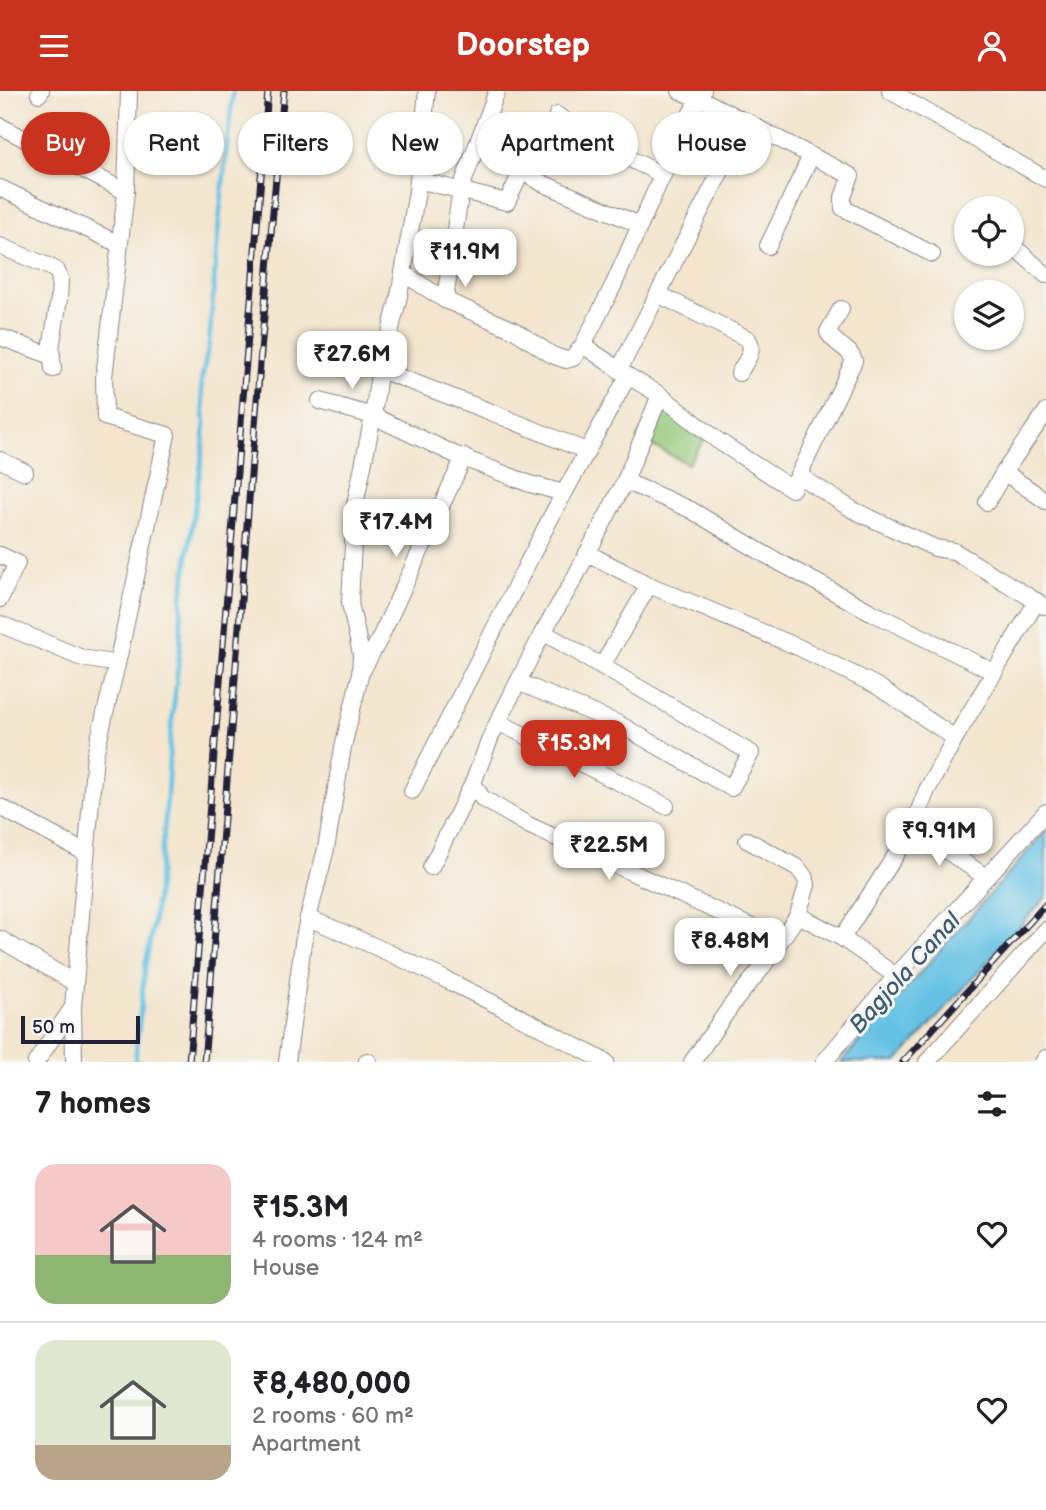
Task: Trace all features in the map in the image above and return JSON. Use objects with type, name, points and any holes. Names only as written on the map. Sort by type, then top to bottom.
[{"type":"street","points":[[74,1062],[73,1007],[95,755],[166,435],[105,417],[104,377],[126,192],[129,91]]},
{"type":"street","points":[[287,1062],[303,943],[326,849],[343,747],[360,676],[361,654],[350,603],[355,505],[381,370],[400,296],[418,180],[427,91]]},
{"type":"street","points":[[445,300],[460,190],[497,91]]},
{"type":"street","points":[[680,91],[701,95],[729,112]]},
{"type":"street","points":[[890,91],[1046,179]]},
{"type":"street","points":[[691,112],[701,95]]},
{"type":"street","points":[[0,126],[126,192]]},
{"type":"street","points":[[771,135],[851,176],[843,197],[843,208],[932,254]]},
{"type":"street","points":[[768,246],[811,156]]},
{"type":"street","points":[[418,180],[507,202],[522,171],[542,183],[640,225]]},
{"type":"street","points":[[403,273],[445,300],[514,330],[552,355],[566,360],[573,358],[583,345],[613,286],[663,175]]},
{"type":"street","points":[[412,791],[586,451],[658,294],[719,175]]},
{"type":"street","points":[[0,188],[119,244]]},
{"type":"street","points":[[0,246],[57,271],[60,279],[51,349],[52,362],[0,337]]},
{"type":"street","points":[[1024,256],[1046,275]]},
{"type":"street","points":[[658,294],[748,339],[752,344],[752,351],[739,373]]},
{"type":"street","points":[[583,345],[660,395],[718,440],[792,489],[854,361],[852,354],[830,337],[828,332],[841,309]]},
{"type":"street","points":[[381,370],[586,451]]},
{"type":"street","points":[[431,867],[473,783],[498,722],[542,632],[573,581],[625,481],[660,395]]},
{"type":"street","points":[[320,401],[373,416],[456,455],[530,484],[564,493]]},
{"type":"street","points":[[987,502],[1004,472],[1043,423]]},
{"type":"street","points":[[360,676],[464,457]]},
{"type":"street","points":[[0,460],[26,472]]},
{"type":"street","points":[[1004,472],[1046,501]]},
{"type":"street","points":[[798,475],[853,510],[935,548],[954,551],[1042,604],[994,672],[927,790],[912,828],[842,938]]},
{"type":"street","points":[[625,481],[691,510],[766,555],[872,612],[994,672]]},
{"type":"street","points":[[587,553],[649,585],[798,647],[877,686],[956,738]]},
{"type":"street","points":[[0,555],[17,563],[0,599]]},
{"type":"street","points":[[602,666],[649,585]]},
{"type":"street","points":[[0,624],[82,658],[117,664]]},
{"type":"street","points":[[518,682],[619,724],[731,788],[751,753],[542,632]]},
{"type":"street","points":[[498,722],[666,806]]},
{"type":"street","points":[[473,783],[482,798],[528,825],[780,940]]},
{"type":"street","points":[[0,807],[86,853]]},
{"type":"street","points":[[824,1062],[896,976],[1046,812]]},
{"type":"street","points":[[912,828],[986,877]]},
{"type":"street","points":[[692,1062],[798,915],[807,885],[803,873],[747,840]]},
{"type":"street","points":[[798,915],[842,938],[896,976]]},
{"type":"street","points":[[308,918],[402,958],[606,1062]]},
{"type":"street","points":[[927,1062],[1046,930]]},
{"type":"street","points":[[0,939],[75,983]]},
{"type":"street","points":[[36,1062],[73,1007]]},
{"type":"green space","points":[[661,401],[707,436],[688,464],[637,438]]},
{"type":"water","points":[[1046,831],[1046,897],[897,1062],[841,1062]]},
{"type":"waterway","points":[[135,1062],[163,841],[182,597],[203,449],[205,424],[201,382],[209,344],[233,91]]},
{"type":"railway","points":[[189,1062],[268,91]]},
{"type":"railway","points":[[204,1062],[284,91]]},
{"type":"railway","points":[[903,1062],[1046,904]]},
{"type":"water label","name":"Bagjola Canal","points":[[905,973]]}]
